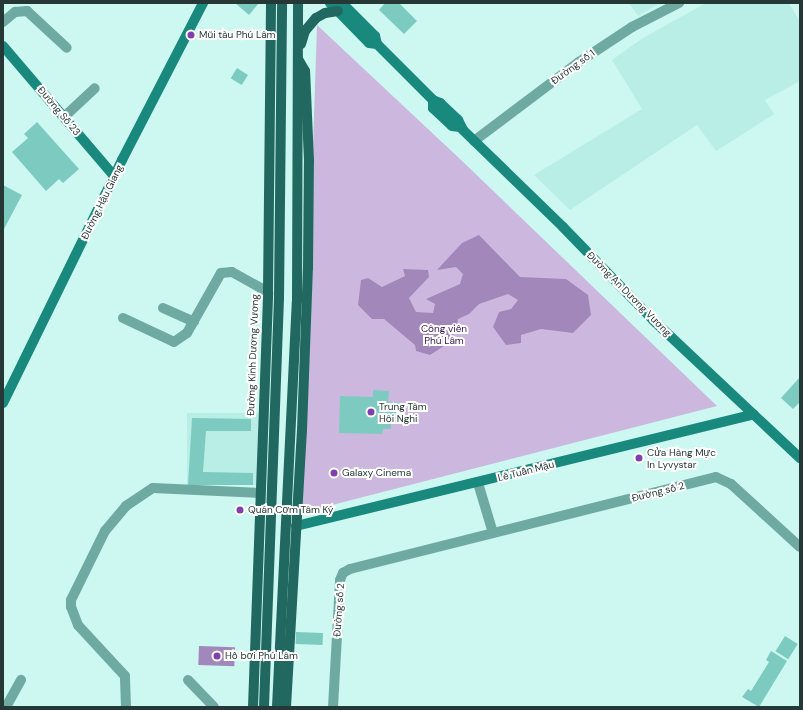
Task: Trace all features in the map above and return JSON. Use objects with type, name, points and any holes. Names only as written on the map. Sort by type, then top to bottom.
[{"type":"main road","name":"Đường Hậu Giang","points":[[3,403],[114,176],[203,3]]},
{"type":"main road","name":"Đường Kinh Dương Vương","points":[[253,707],[259,493],[262,454],[268,292],[271,3]]},
{"type":"main road","points":[[264,707],[279,297],[282,3]]},
{"type":"main road","points":[[278,707],[297,301],[298,3]]},
{"type":"main road","name":"Đường An Dương Vương","points":[[330,3],[340,7],[369,43],[377,44],[433,100],[440,103],[458,120],[460,127],[653,320],[800,458]]},
{"type":"main road","points":[[286,707],[301,454],[308,268],[309,161],[305,71],[298,59],[303,35],[309,25],[325,13],[340,7]]},
{"type":"main road","name":"Đường Số 23","points":[[3,46],[114,176]]},
{"type":"main road","name":"Lê Tuấn Mậu","points":[[296,526],[478,483],[754,414]]},
{"type":"main road","points":[[262,454],[301,454]]},
{"type":"main road","points":[[286,529],[296,526]]},
{"type":"street","name":"Đường số 1","points":[[474,140],[579,62],[632,27],[679,3]]},
{"type":"street","points":[[3,22],[15,12],[27,11],[67,48]]},
{"type":"street","points":[[64,117],[95,88]]},
{"type":"street","points":[[123,318],[174,342],[187,333],[222,273],[232,272],[268,292]]},
{"type":"street","points":[[163,308],[194,322]]},
{"type":"street","name":"Đường số 2","points":[[333,707],[340,580],[343,573],[350,569],[716,477],[731,484],[800,547]]},
{"type":"street","points":[[478,483],[493,533]]},
{"type":"street","points":[[126,707],[127,679],[78,625],[71,607],[72,600],[105,531],[126,506],[153,488],[259,493]]},
{"type":"street","points":[[6,707],[21,680]]},
{"type":"street","points":[[188,680],[214,707]]},
{"type":"shaded area","points":[[629,3],[660,3],[638,16]]},
{"type":"shaded area","points":[[706,3],[789,3],[800,22],[800,81],[765,100],[774,114],[716,151],[697,125],[570,210],[534,175],[642,109],[612,60],[643,38]]},
{"type":"shaded area","points":[[479,235],[520,277],[566,279],[588,295],[591,315],[573,333],[541,329],[521,335],[521,343],[506,345],[493,327],[499,312],[511,309],[518,300],[508,294],[479,304],[469,314],[458,319],[456,331],[444,346],[430,355],[416,351],[415,345],[384,319],[372,319],[358,305],[361,280],[368,278],[382,287],[405,276],[403,269],[428,270],[429,277],[409,298],[416,312],[433,313],[435,304],[426,299],[460,284],[463,274],[456,267],[437,270],[462,243]]},
{"type":"shaded area","points":[[187,413],[258,413],[258,485],[187,485]]},
{"type":"shaded area","name":"Hồ bơi Phú Lâm","points":[[199,646],[235,647],[234,666],[198,665]]},
{"type":"green space","name":"Công viên Phú Lâm","points":[[317,25],[460,159],[717,406],[301,513]]},
{"type":"building","points":[[235,3],[259,3],[249,15]]},
{"type":"building","points":[[385,3],[399,3],[417,21],[404,34],[379,10]]},
{"type":"building","points":[[237,68],[248,75],[242,85],[231,78]]},
{"type":"building","points":[[37,122],[79,169],[63,183],[59,179],[46,191],[12,152],[28,138],[24,134]]},
{"type":"building","points":[[3,185],[22,195],[3,231]]},
{"type":"building","points":[[800,377],[800,402],[793,409],[781,398]]},
{"type":"building","name":"Trung Tâm Hôi Nghi","points":[[373,390],[389,391],[388,402],[403,403],[403,421],[391,421],[391,429],[383,429],[382,434],[339,433],[340,396],[373,397]]},
{"type":"building","points":[[192,418],[251,419],[251,431],[206,431],[203,472],[253,473],[253,485],[188,485]]},
{"type":"building","points":[[296,632],[323,633],[323,645],[296,644]]},
{"type":"building","points":[[785,636],[798,644],[788,659],[775,651]]},
{"type":"building","points":[[771,651],[787,661],[759,707],[742,697],[748,689],[751,691],[769,662],[766,660]]},
{"type":"place","name":"Mũi tàu Phú Lâm","points":[[191,35]]},
{"type":"place","name":"Trung Tâm Hôi Nghi","points":[[371,412]]},
{"type":"place","name":"Cửa Hàng Mực In Lyvystar","points":[[639,458]]},
{"type":"place","name":"Galaxy Cinema","points":[[334,473]]},
{"type":"place","name":"Quán Cơm Tâm Ký","points":[[240,510]]},
{"type":"place","name":"Hồ bơi Phú Lâm","points":[[217,656]]}]
